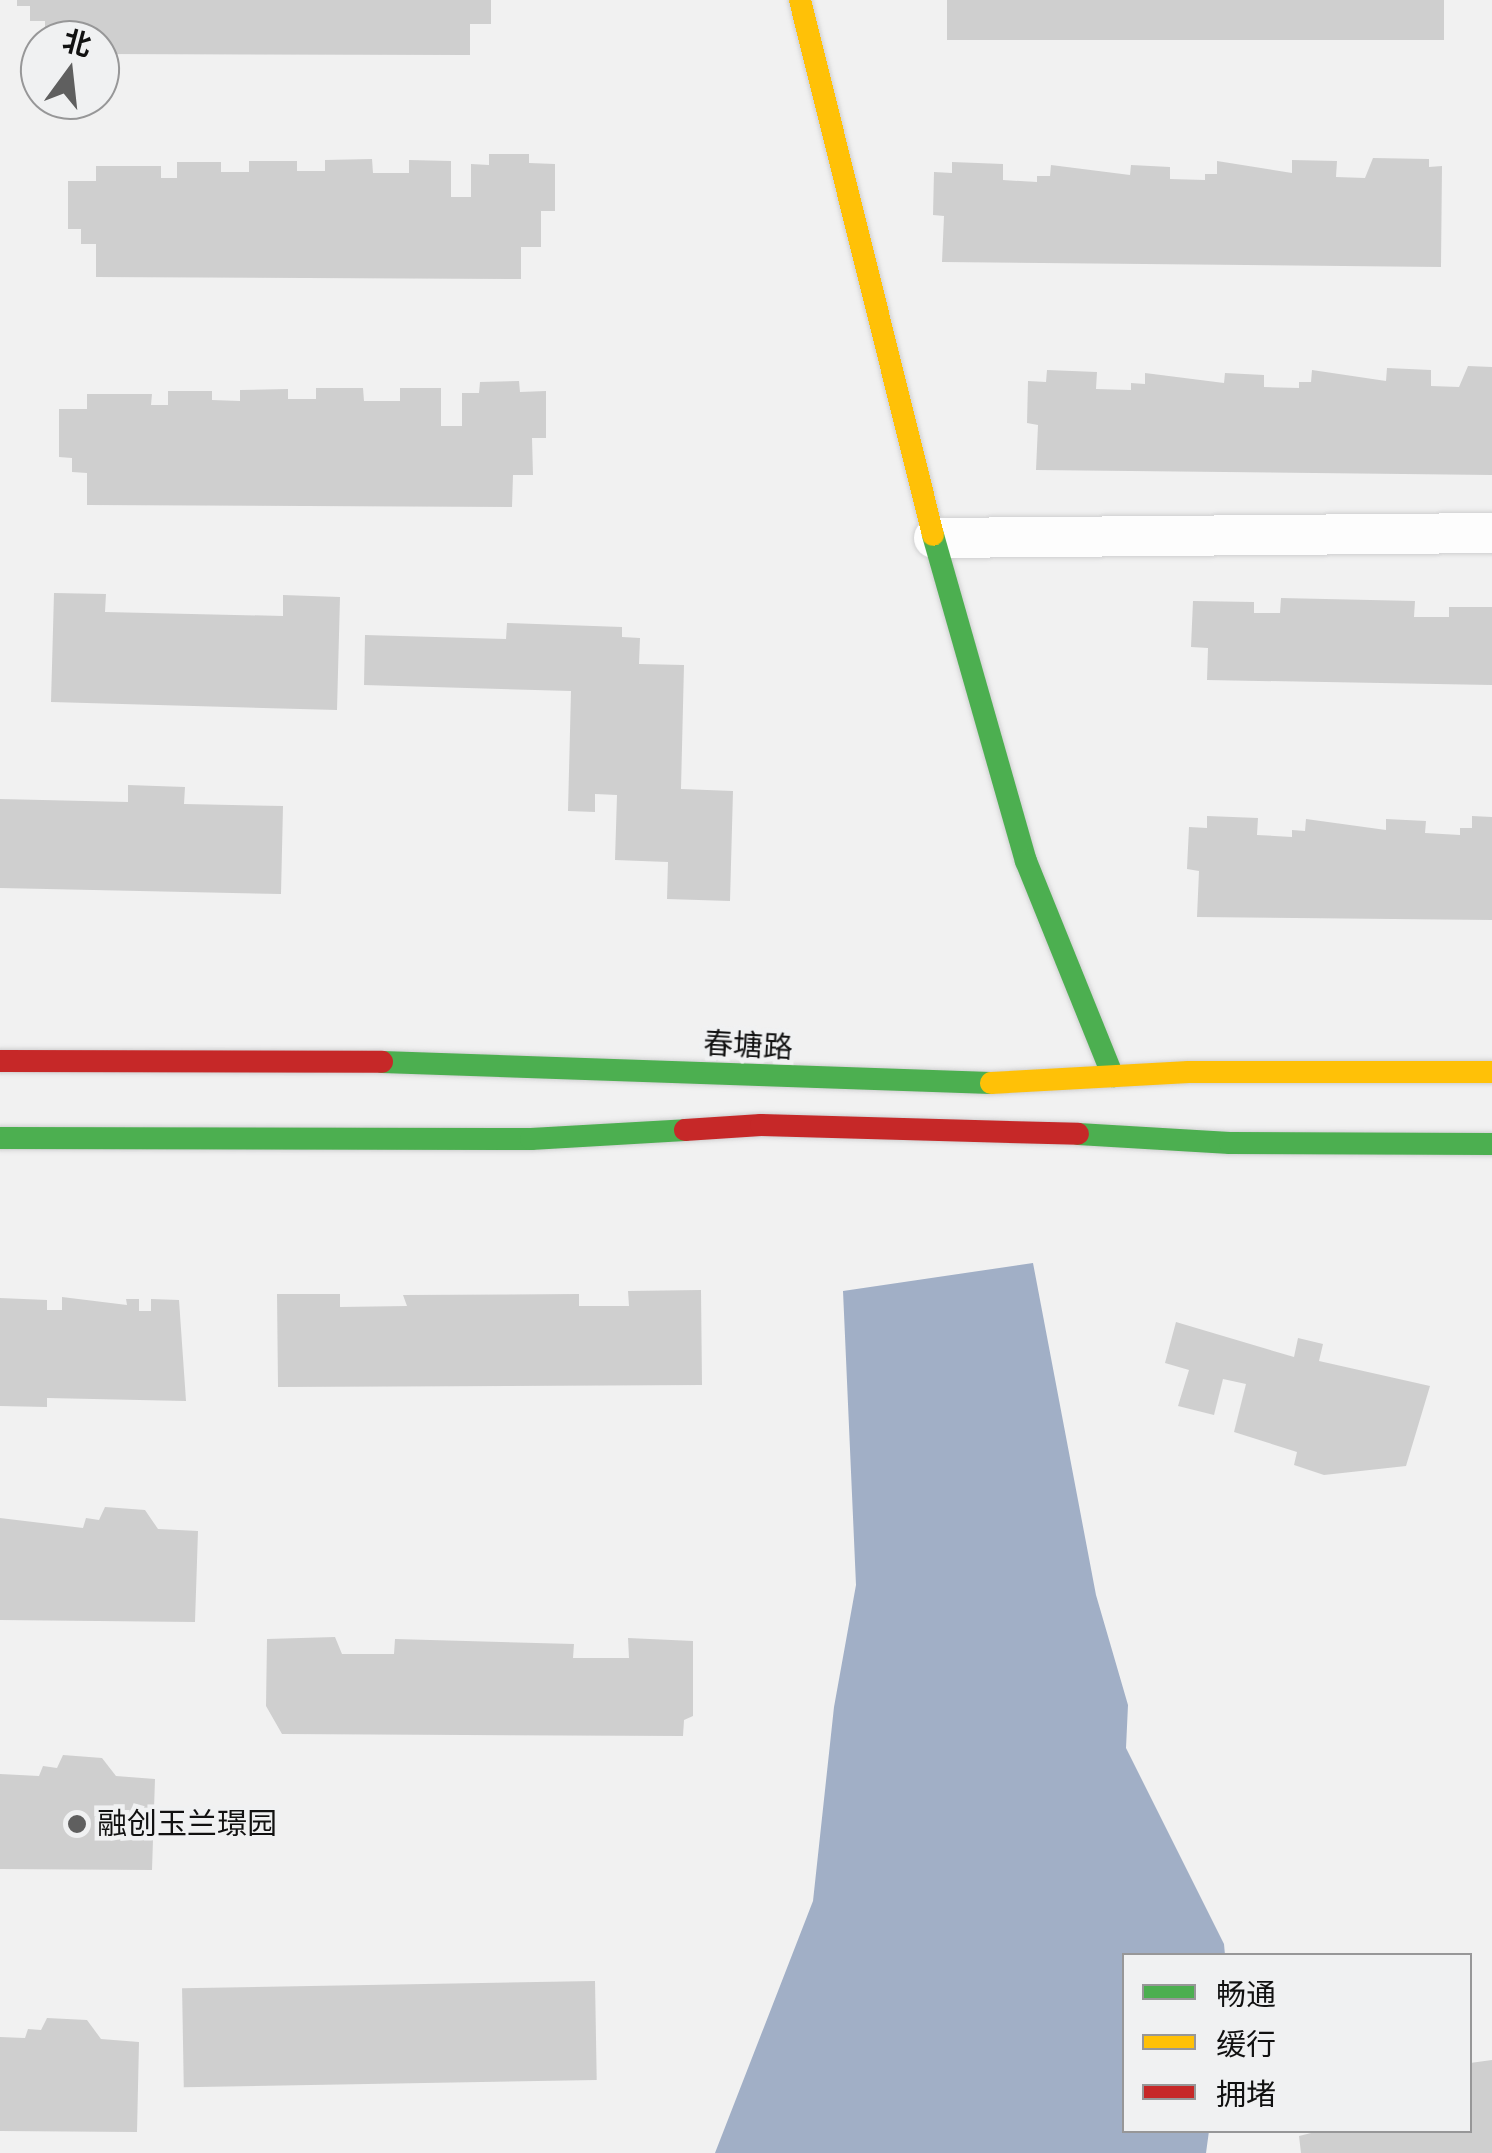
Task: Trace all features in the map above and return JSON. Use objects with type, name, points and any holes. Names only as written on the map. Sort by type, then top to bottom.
[{"type":"street","points":[[800,0],[934,538],[1026,861],[1113,1076]]},
{"type":"street","points":[[934,538],[1492,533]]},
{"type":"street","name":"春塘路","points":[[0,1061],[526,1062],[762,1078],[984,1083],[1113,1076],[1492,1072]]},
{"type":"street","points":[[0,1138],[531,1139],[761,1125],[980,1128],[1230,1143],[1492,1144]]},
{"type":"water","points":[[1033,1263],[1096,1595],[1128,1705],[1126,1748],[1224,1944],[1225,1953],[1122,1953],[1122,2133],[1209,2133],[1206,2153],[715,2153],[813,1901],[834,1707],[856,1585],[843,1291]]},
{"type":"building","points":[[17,0],[491,0],[491,24],[470,24],[470,55],[120,54],[120,20],[30,20],[30,6],[17,6]]},
{"type":"building","points":[[947,0],[1444,0],[1444,40],[947,40]]},
{"type":"building","points":[[489,154],[529,154],[529,163],[555,164],[555,211],[541,211],[541,247],[521,247],[521,279],[96,277],[96,244],[81,244],[81,229],[68,229],[68,181],[96,181],[96,166],[161,166],[161,178],[177,178],[177,162],[221,162],[221,172],[249,172],[249,161],[297,161],[297,171],[325,171],[325,160],[372,159],[373,173],[409,173],[409,160],[451,161],[451,197],[471,197],[471,164],[489,165]]},
{"type":"building","points":[[1373,158],[1429,159],[1429,167],[1442,166],[1441,267],[942,262],[944,216],[933,215],[934,172],[952,173],[952,162],[1003,164],[1003,180],[1037,182],[1037,176],[1050,176],[1051,165],[1130,175],[1131,165],[1170,167],[1170,179],[1205,180],[1205,174],[1217,174],[1217,161],[1292,173],[1292,160],[1337,161],[1336,177],[1365,178]]},
{"type":"building","points":[[1468,366],[1492,367],[1492,475],[1036,470],[1038,425],[1027,423],[1028,381],[1046,382],[1047,370],[1097,372],[1096,389],[1131,390],[1131,383],[1145,384],[1145,373],[1224,383],[1225,373],[1264,375],[1264,387],[1299,388],[1299,382],[1311,382],[1312,370],[1386,381],[1387,368],[1431,370],[1431,386],[1459,387]]},
{"type":"building","points":[[519,381],[520,392],[546,391],[546,438],[532,438],[533,475],[513,475],[512,507],[87,505],[87,473],[72,472],[72,458],[59,457],[59,409],[87,409],[87,394],[152,394],[151,405],[168,405],[168,391],[212,391],[212,400],[240,401],[240,390],[288,389],[288,399],[316,399],[316,388],[363,388],[364,401],[400,401],[400,388],[441,388],[441,426],[462,426],[462,393],[479,393],[480,382]]},
{"type":"building","points":[[54,593],[106,594],[105,612],[283,616],[283,595],[340,597],[337,710],[51,702]]},
{"type":"building","points":[[1281,598],[1415,601],[1414,617],[1449,617],[1449,607],[1492,607],[1492,685],[1207,680],[1208,648],[1191,647],[1193,601],[1254,602],[1254,613],[1280,613]]},
{"type":"building","points":[[507,623],[622,627],[622,637],[640,638],[639,664],[684,665],[681,789],[733,791],[730,901],[667,899],[668,862],[615,860],[617,795],[595,794],[595,812],[568,811],[571,691],[364,685],[365,635],[506,639]]},
{"type":"building","points":[[128,785],[185,787],[184,804],[283,806],[281,894],[0,888],[0,799],[128,802]]},
{"type":"building","points":[[1207,816],[1258,818],[1257,835],[1292,837],[1292,830],[1305,831],[1306,819],[1386,830],[1386,819],[1426,821],[1425,833],[1460,835],[1460,828],[1472,828],[1472,816],[1492,817],[1492,920],[1197,917],[1199,871],[1187,869],[1189,827],[1207,828]]},
{"type":"building","points":[[701,1290],[702,1385],[278,1387],[277,1294],[340,1294],[340,1307],[407,1306],[403,1295],[579,1294],[579,1306],[629,1306],[628,1291]]},
{"type":"building","points":[[62,1297],[127,1305],[126,1299],[139,1299],[139,1311],[151,1311],[151,1299],[179,1300],[186,1401],[47,1398],[47,1407],[0,1406],[0,1298],[47,1300],[47,1310],[62,1310]]},
{"type":"building","points":[[1176,1322],[1294,1357],[1298,1338],[1323,1344],[1319,1361],[1430,1386],[1406,1466],[1324,1475],[1294,1465],[1297,1452],[1234,1432],[1246,1384],[1223,1379],[1214,1415],[1178,1406],[1189,1370],[1165,1363]]},
{"type":"building","points":[[105,1507],[145,1510],[158,1529],[198,1531],[195,1622],[0,1620],[0,1518],[83,1528],[86,1518],[99,1520]]},
{"type":"building","points":[[335,1637],[342,1654],[394,1654],[395,1639],[574,1644],[573,1658],[629,1658],[628,1638],[693,1641],[693,1716],[684,1720],[683,1736],[282,1734],[266,1706],[267,1639]]},
{"type":"building","name":"融创玉兰璟园","points":[[63,1755],[102,1758],[116,1776],[155,1779],[152,1870],[0,1869],[0,1774],[39,1776],[43,1766],[57,1768]]},
{"type":"building","points":[[595,1981],[597,2080],[184,2087],[182,1988]]},
{"type":"building","points":[[47,2018],[87,2020],[101,2039],[139,2042],[137,2132],[0,2131],[0,2037],[25,2038],[28,2029],[41,2030]]},
{"type":"building","points":[[1492,2060],[1492,2153],[1301,2153],[1299,2136],[1311,2133],[1472,2133],[1472,2063]]},
{"type":"traffic: fast","points":[[933,535],[1026,861],[1113,1076]]},
{"type":"traffic: fast","points":[[382,1062],[991,1083]]},
{"type":"traffic: fast","points":[[0,1138],[531,1139],[685,1130]]},
{"type":"traffic: fast","points":[[1078,1134],[1230,1143],[1492,1144]]},
{"type":"traffic: slow","points":[[800,0],[933,535]]},
{"type":"traffic: slow","points":[[991,1083],[1189,1072],[1492,1072]]},
{"type":"traffic: jam","points":[[0,1061],[382,1062]]},
{"type":"traffic: jam","points":[[685,1130],[761,1125],[1078,1134]]},
{"type":"place","name":"融创玉兰璟园","points":[[77,1824]]}]
